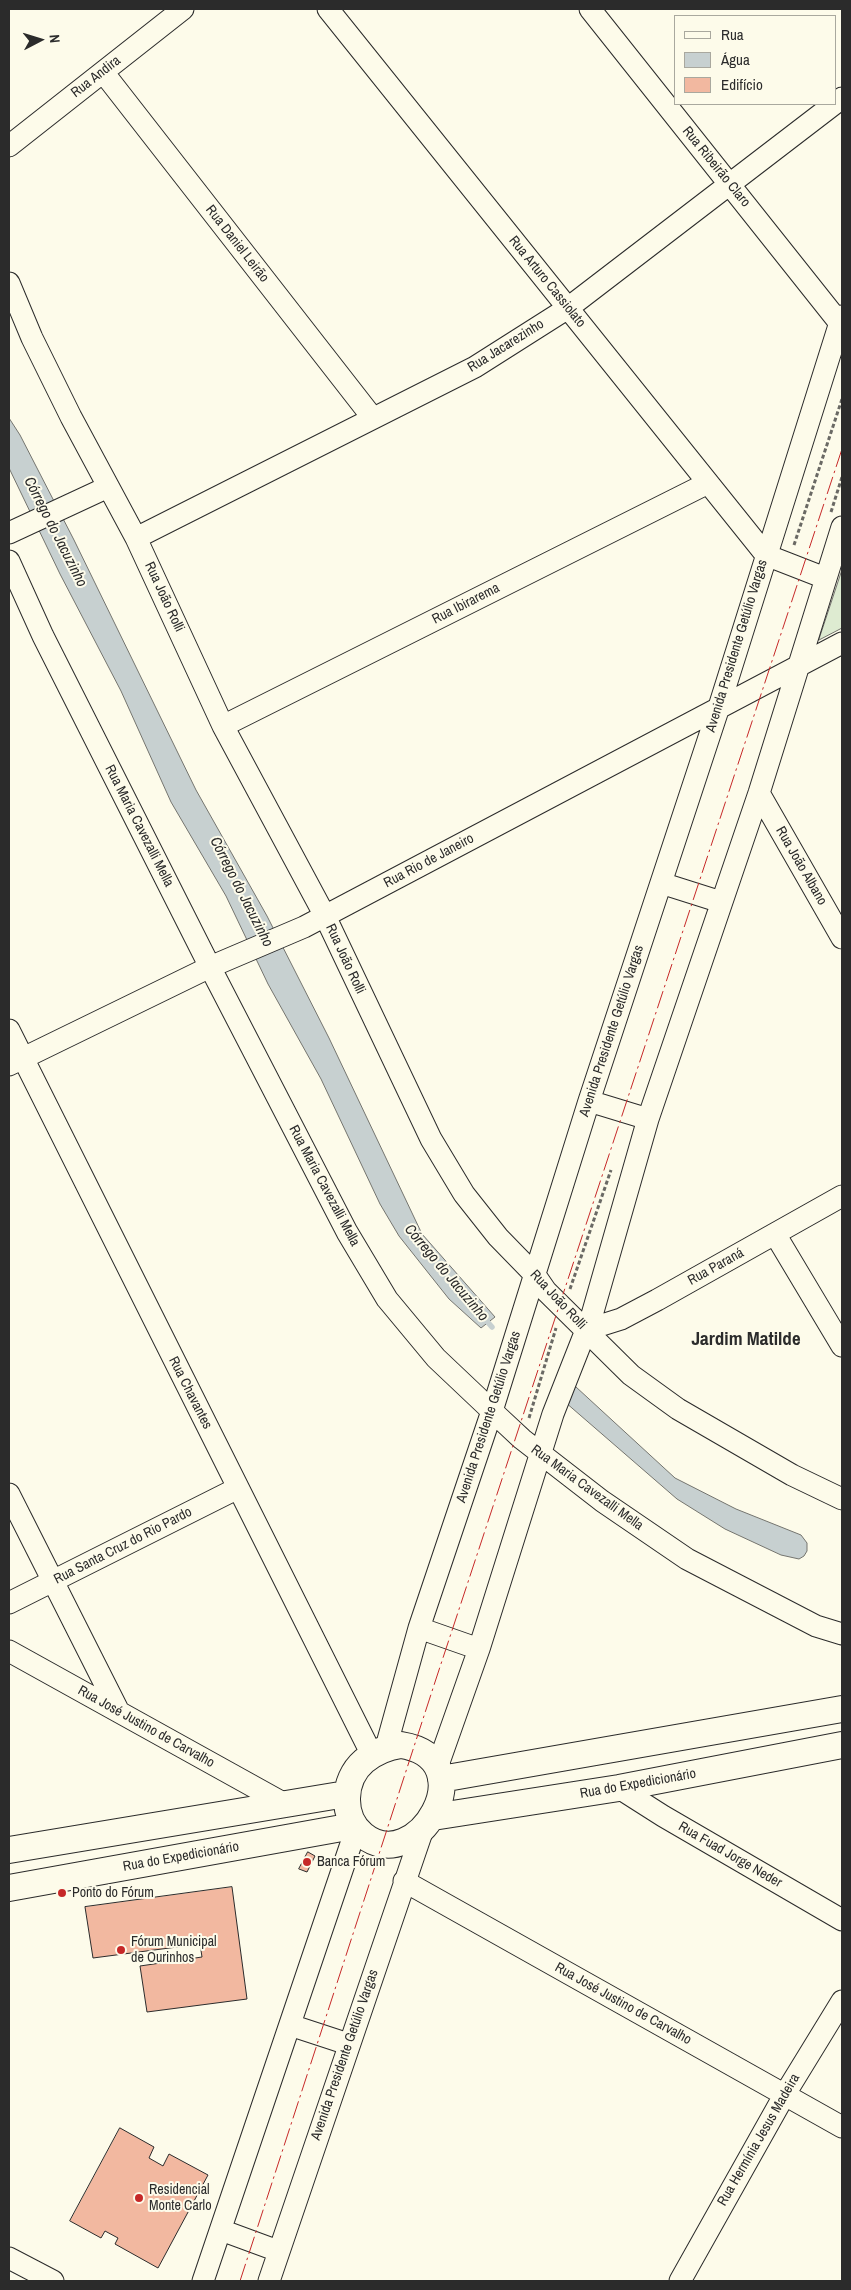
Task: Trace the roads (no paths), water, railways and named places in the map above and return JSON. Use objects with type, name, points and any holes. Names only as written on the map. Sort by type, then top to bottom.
[{"type":"main road","points":[[439,1772],[672,1738],[842,1709]]},
{"type":"main road","points":[[672,1738],[680,1776]]},
{"type":"main road","points":[[401,1745],[417,1747],[427,1753],[439,1772],[441,1793],[428,1823],[414,1836],[392,1843],[378,1842],[365,1837],[355,1828],[347,1808],[346,1794],[356,1771],[380,1751],[401,1745]]},
{"type":"main road","name":"Rua do Expedicionário","points":[[428,1823],[842,1745]]},
{"type":"main road","points":[[9,1850],[346,1794]]},
{"type":"main road","name":"Rua do Expedicionário","points":[[9,1888],[355,1828]]},
{"type":"street","name":"Rua Andira","points":[[9,146],[183,9]]},
{"type":"street","name":"Rua Arturo Cassiolato","points":[[328,9],[766,555]]},
{"type":"street","name":"Rua Ribeirão Claro","points":[[590,9],[841,322]]},
{"type":"street","name":"Rua Daniel Leirão","points":[[103,72],[372,417]]},
{"type":"street","name":"Rua Jacarezinho","points":[[136,538],[372,417],[475,367],[568,308],[833,105]]},
{"type":"street","name":"Rua João Rolli","points":[[9,283],[40,355],[136,538],[223,726],[325,916],[431,1139],[464,1194],[498,1237],[535,1275],[546,1290],[631,1375],[678,1409],[792,1474],[842,1499]]},
{"type":"street","name":"Avenida Presidente Getúlio Vargas","points":[[380,1751],[388,1740],[419,1628],[492,1411],[589,1101],[718,710],[841,322]]},
{"type":"street","name":"Rua Ibirarema","points":[[223,726],[708,483]]},
{"type":"street","points":[[17,530],[108,486]]},
{"type":"street","points":[[439,1772],[540,1454],[586,1330],[648,1119],[759,794],[800,668],[825,578],[842,527]]},
{"type":"street","points":[[766,555],[825,578]]},
{"type":"street","name":"Rua Maria Cavezalli Mella","points":[[9,560],[43,636],[210,967],[347,1232],[388,1299],[436,1358],[540,1454],[602,1502],[687,1559],[816,1626],[842,1634]]},
{"type":"street","name":"Rua Rio de Janeiro","points":[[16,1062],[210,967],[304,927],[800,668],[842,643]]},
{"type":"street","name":"Rua João Albano","points":[[759,794],[842,938]]},
{"type":"street","points":[[660,883],[721,902]]},
{"type":"street","name":"Rua Chavantes","points":[[9,1030],[16,1062],[238,1488],[380,1751]]},
{"type":"street","points":[[589,1101],[648,1119]]},
{"type":"street","name":"Rua Paraná","points":[[586,1330],[620,1319],[650,1304],[842,1196]]},
{"type":"street","points":[[775,1234],[842,1346]]},
{"type":"street","name":"Rua Santa Cruz do Rio Pardo","points":[[9,1603],[238,1488]]},
{"type":"street","points":[[9,1494],[118,1712]]},
{"type":"street","points":[[419,1628],[479,1649]]},
{"type":"street","name":"Rua José Justino de Carvalho","points":[[9,1651],[283,1803]]},
{"type":"street","name":"Rua Fuad Jorge Neder","points":[[619,1788],[663,1816],[842,1920]]},
{"type":"street","name":"Avenida Presidente Getúlio Vargas","points":[[269,2281],[404,1881],[428,1823]]},
{"type":"street","points":[[203,2281],[355,1828]]},
{"type":"street","name":"Rua José Justino de Carvalho","points":[[404,1881],[842,2127]]},
{"type":"street","name":"Rua Hermínia Jesus Madeira","points":[[680,2281],[784,2094],[842,2001]]},
{"type":"street","points":[[290,2025],[348,2044]]},
{"type":"street","points":[[221,2230],[278,2250]]},
{"type":"street","points":[[9,2258],[53,2281]]},
{"type":"water","points":[[9,418],[20,435],[74,540],[196,790],[267,916],[329,1038],[422,1234],[495,1317],[481,1328],[449,1299],[399,1236],[380,1204],[321,1079],[268,984],[226,896],[171,802],[121,691],[60,574],[9,468]]},
{"type":"water","points":[[576,1387],[675,1478],[736,1509],[801,1535],[807,1543],[807,1551],[804,1556],[799,1559],[781,1555],[725,1529],[677,1499],[565,1402]]},
{"type":"waterway","name":"Córrego do Jacuzinho","points":[[484,1318],[492,1327]]},
{"type":"place","name":"Banca Fórum","points":[[307,1862]]},
{"type":"place","name":"Ponto do Fórum","points":[[62,1893]]},
{"type":"place","name":"Fórum Municipal de Ourinhos","points":[[121,1950]]},
{"type":"place","name":"Residencial Monte Carlo","points":[[139,2198]]},
{"type":"district","name":"Jardim Matilde","points":[[746,1340]]}]
